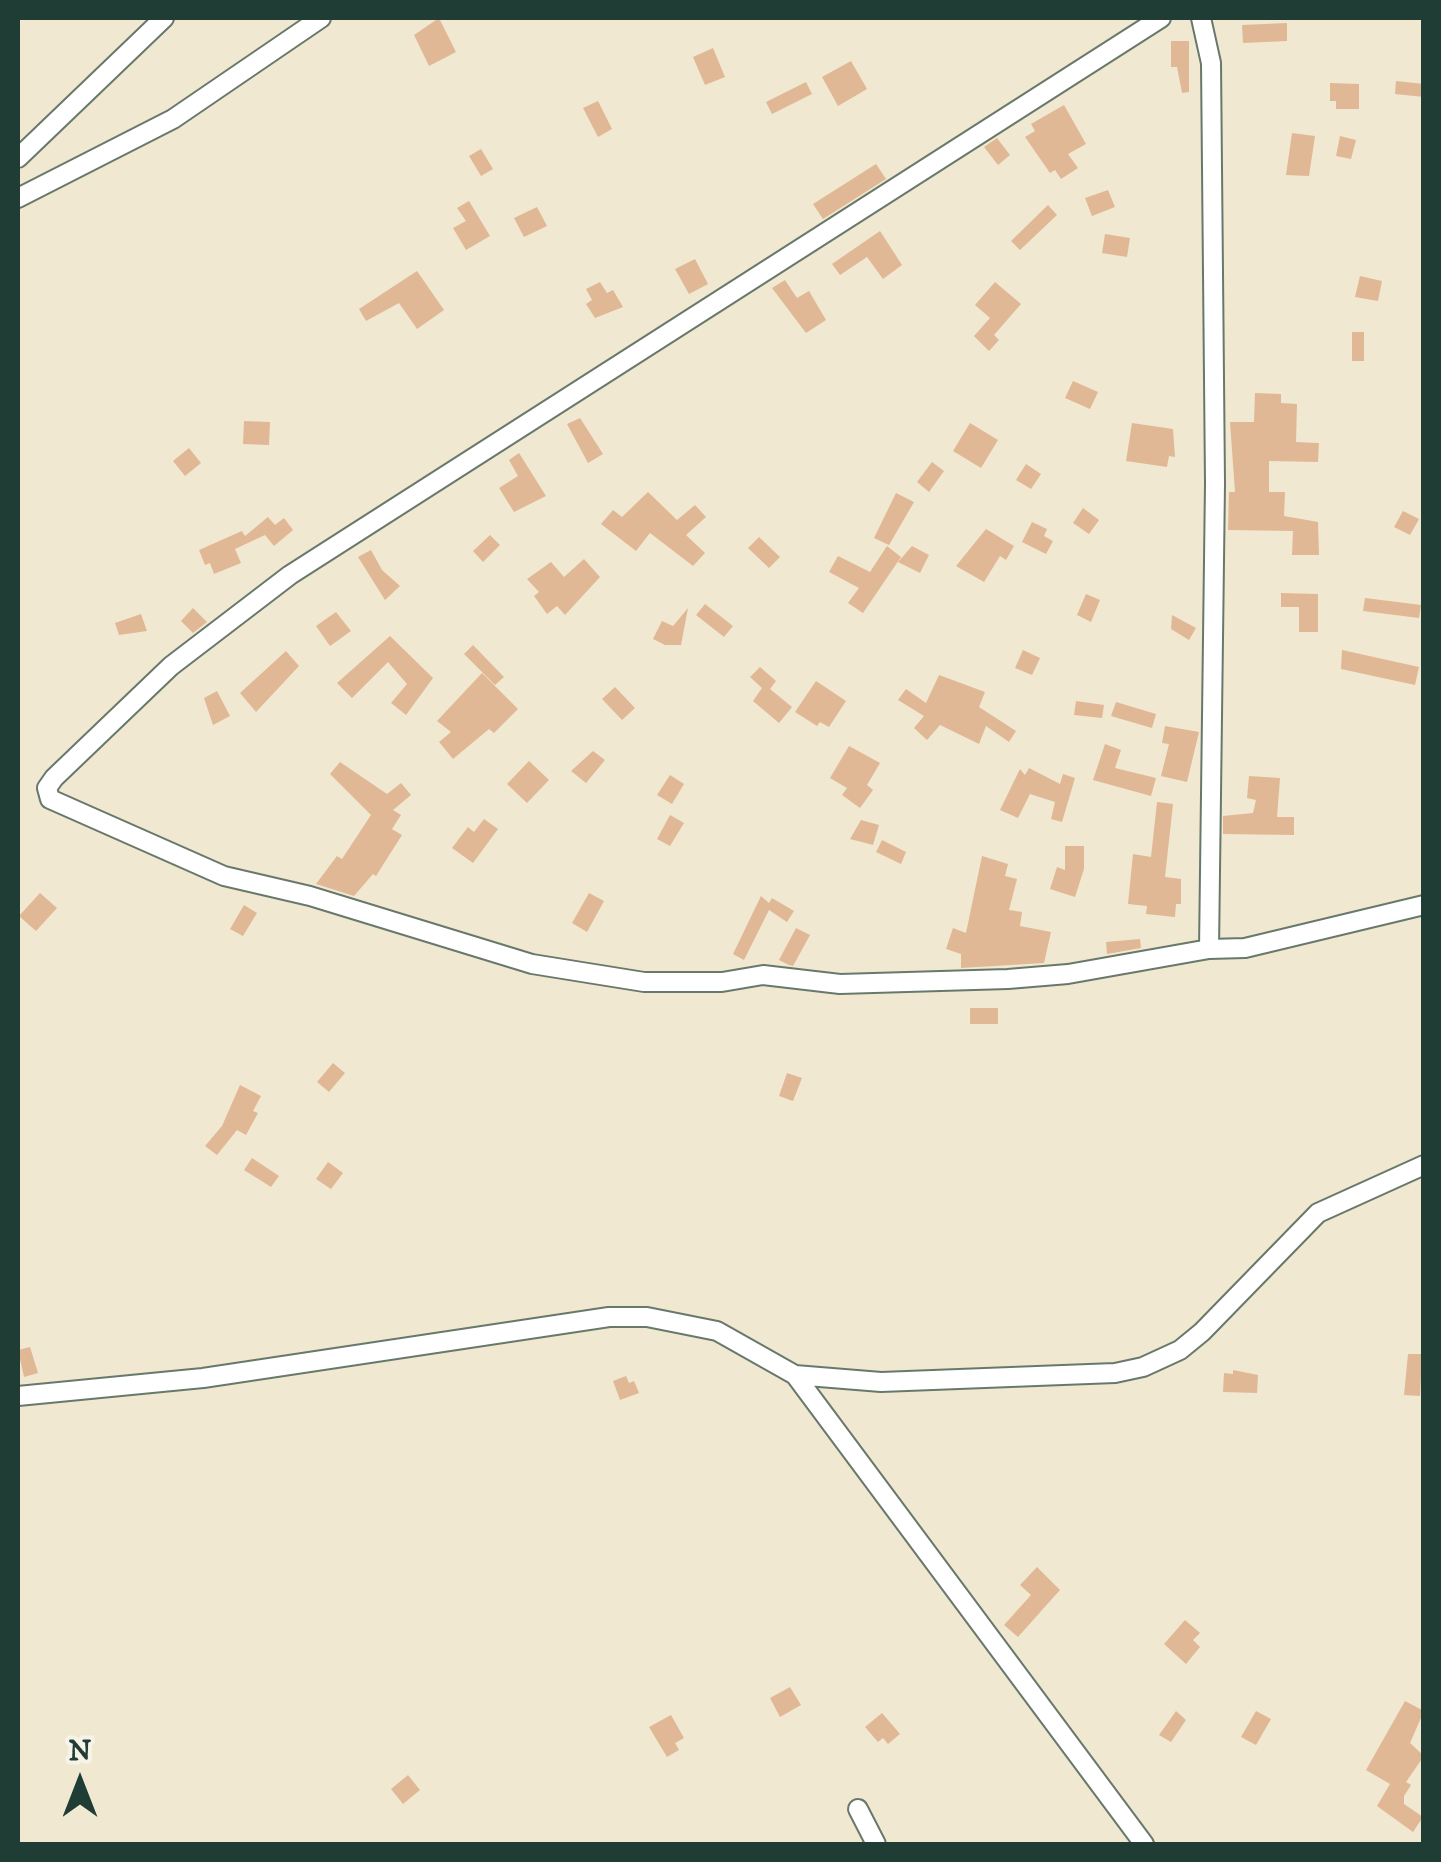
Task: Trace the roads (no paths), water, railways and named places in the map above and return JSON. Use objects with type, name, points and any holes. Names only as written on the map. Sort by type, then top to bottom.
[{"type":"street","points":[[18,158],[164,18]]},
{"type":"street","points":[[18,194],[173,120],[321,18]]},
{"type":"street","points":[[1161,18],[290,576],[171,666],[54,778],[47,794],[125,835],[224,876],[532,964],[644,982],[722,982],[763,975],[840,984],[1068,974],[1209,950],[1245,948],[1424,905]]},
{"type":"street","points":[[1201,18],[1212,63],[1215,484],[1209,950]]},
{"type":"street","points":[[795,1376],[881,1382],[1115,1373],[1143,1366],[1180,1350],[1202,1332],[1318,1213],[1424,1165]]},
{"type":"street","points":[[18,1396],[203,1378],[609,1316],[647,1316],[717,1331],[795,1376],[1144,1844]]},
{"type":"street","points":[[858,1809],[876,1844]]}]
